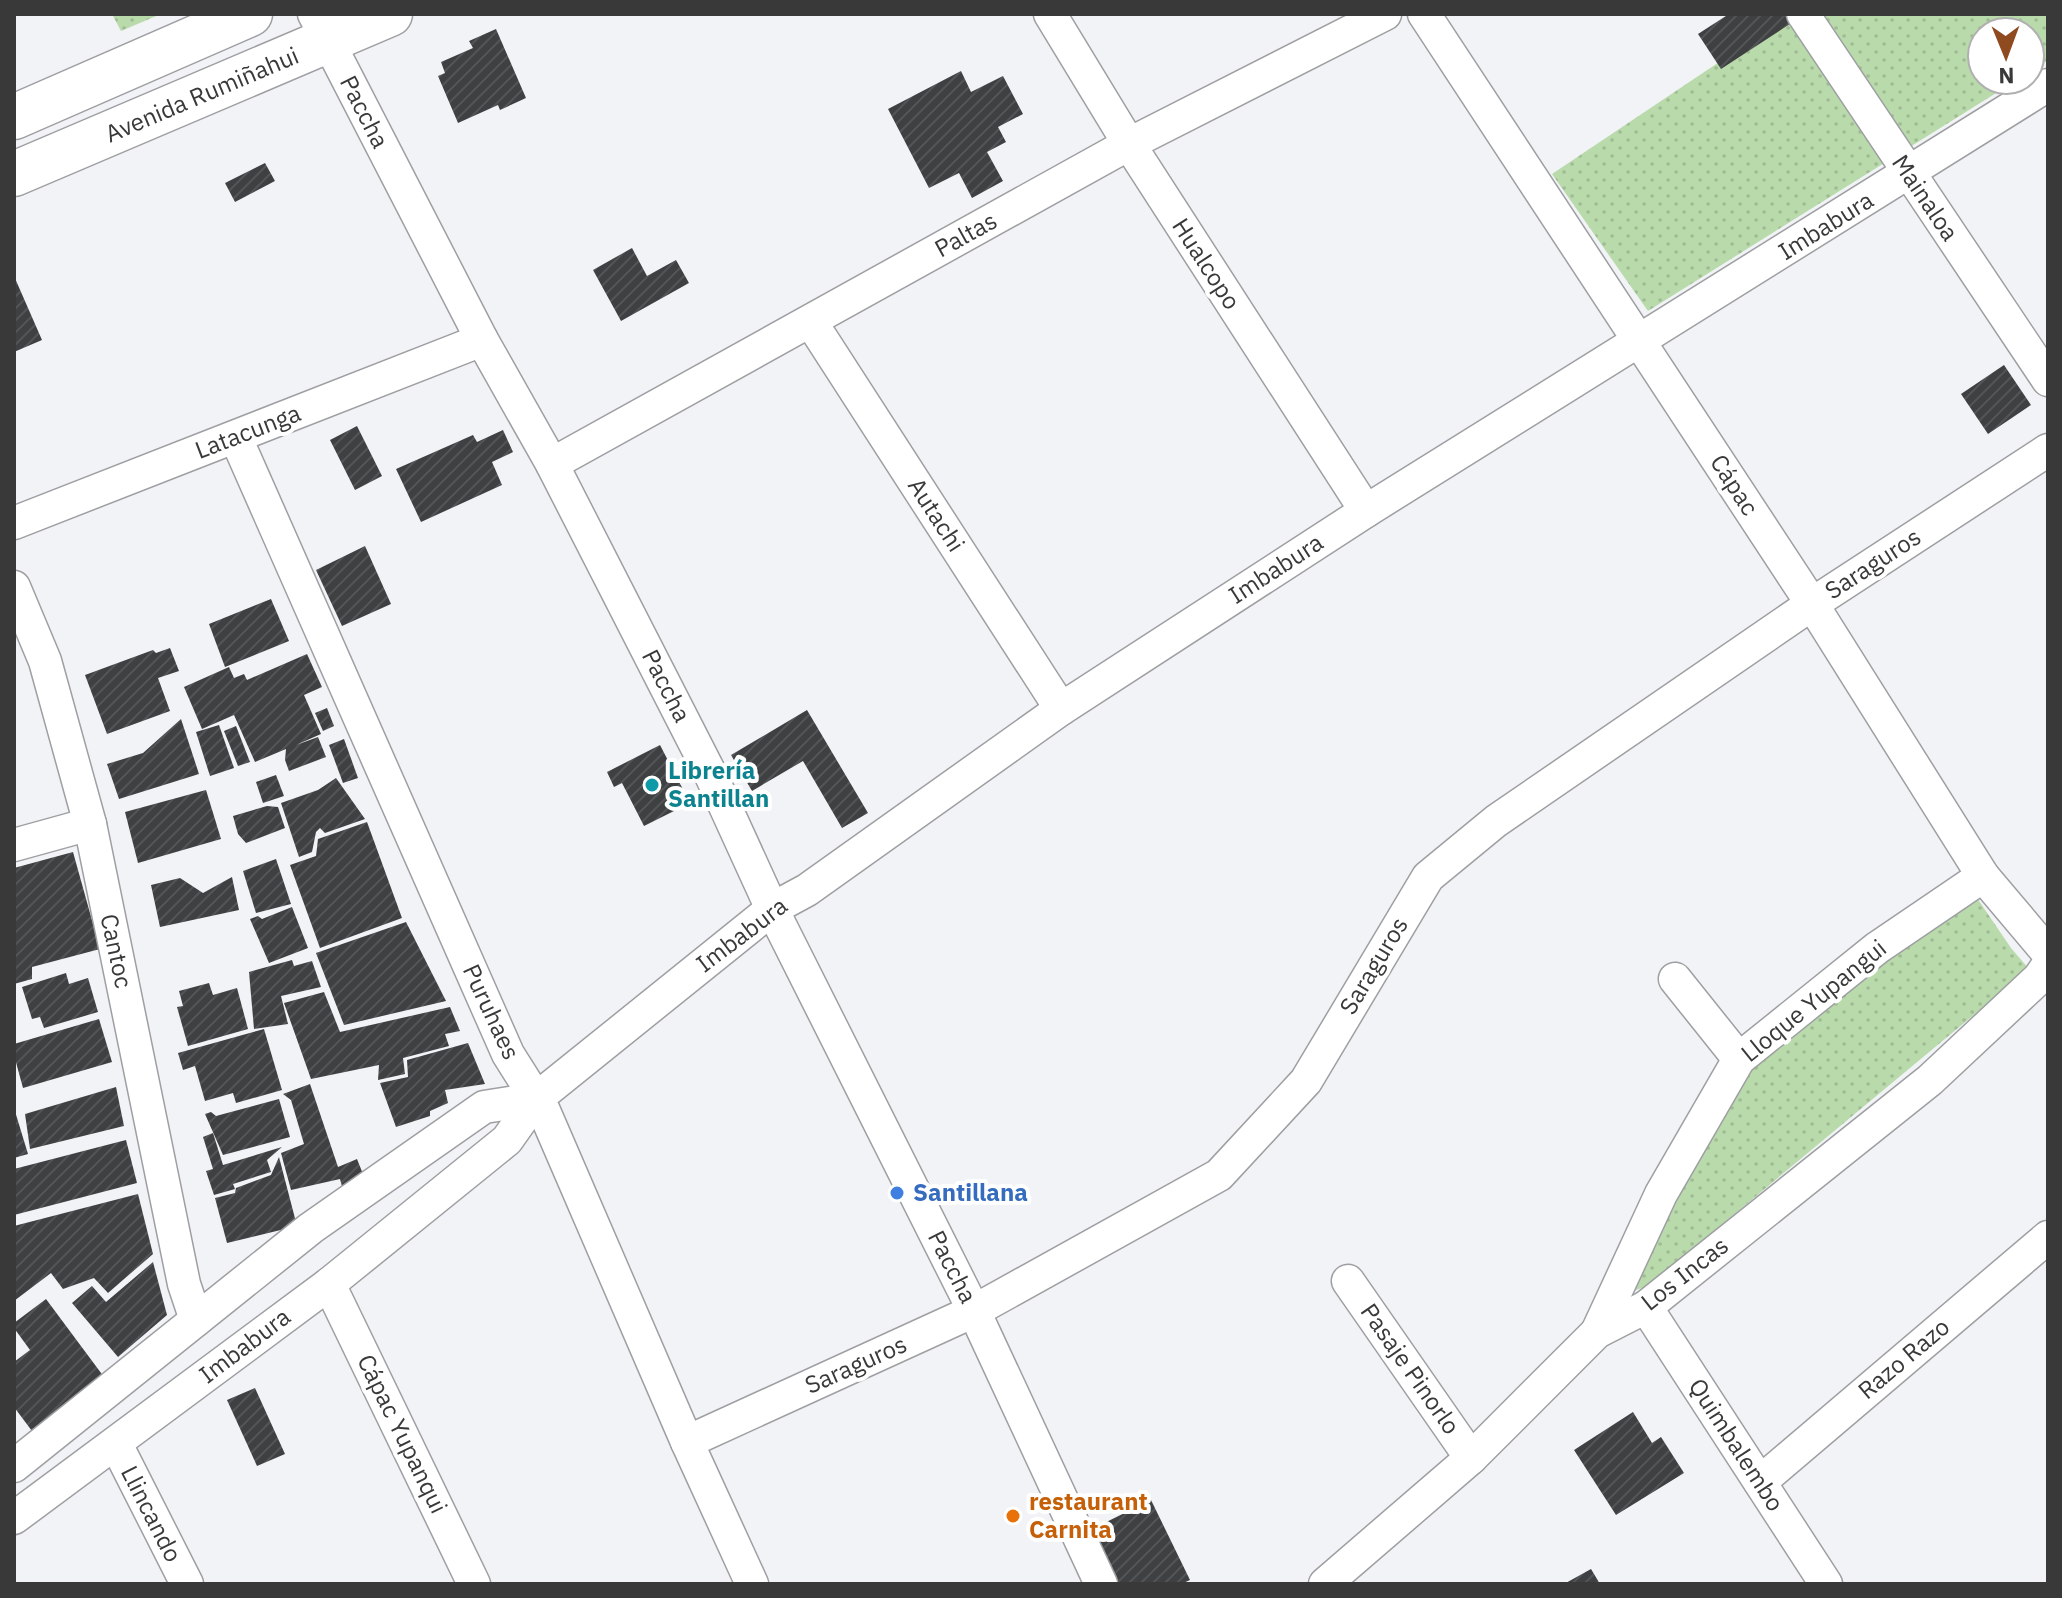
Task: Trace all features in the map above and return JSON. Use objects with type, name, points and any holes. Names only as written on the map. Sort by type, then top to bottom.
[{"type":"main road","points":[[14,117],[250,14]]},
{"type":"main road","name":"Avenida Rumiñahui","points":[[14,174],[321,28],[390,14]]},
{"type":"street","name":"Hualcopo","points":[[1050,14],[1129,144],[1366,511]]},
{"type":"street","name":"Paltas","points":[[552,464],[1129,144],[1385,14]]},
{"type":"street","name":"Cápac","points":[[1424,14],[1812,604],[1983,876],[2048,953]]},
{"type":"street","name":"Mainaloa","points":[[1803,14],[2048,380]]},
{"type":"street","name":"Paccha","points":[[321,28],[482,340],[552,464],[709,771],[772,909],[974,1311],[1101,1584]]},
{"type":"street","name":"Imbabura","points":[[14,1518],[329,1284],[507,1140],[536,1099],[772,909],[807,890],[1061,709],[1366,511],[2048,85]]},
{"type":"street","name":"Autachi","points":[[811,322],[1061,709]]},
{"type":"street","name":"Latacunga","points":[[14,523],[482,340]]},
{"type":"street","name":"Puruhaes","points":[[236,438],[508,1054],[536,1099],[752,1584]]},
{"type":"street","name":"Saraguros","points":[[687,1442],[974,1311],[1219,1175],[1306,1081],[1428,877],[1496,821],[1812,604],[2048,450]]},
{"type":"street","name":"Cantoc","points":[[14,587],[45,661],[90,824],[184,1284],[196,1320]]},
{"type":"street","points":[[14,845],[90,824]]},
{"type":"street","name":"Lloque Yupangui","points":[[1597,1332],[1661,1194],[1739,1059],[1877,948],[1983,876]]},
{"type":"street","name":"Los Incas","points":[[1325,1584],[1471,1458],[1597,1332],[1646,1307],[1930,1080],[2017,999],[2048,965]]},
{"type":"street","points":[[1675,979],[1739,1059]]},
{"type":"street","name":"Imbabura","points":[[14,1466],[311,1228],[484,1107],[536,1099]]},
{"type":"street","name":"Razo Razo","points":[[1760,1482],[2048,1237]]},
{"type":"street","name":"Pasaje Pinorlo","points":[[1348,1281],[1471,1458]]},
{"type":"street","name":"Cápac Yupanqui","points":[[329,1284],[474,1584]]},
{"type":"street","name":"Quimbalembo","points":[[1646,1307],[1826,1584]]},
{"type":"street","name":"Llincando","points":[[116,1444],[187,1584]]},
{"type":"green space","points":[[112,14],[161,14],[121,31]]},
{"type":"green space","points":[[1791,14],[2048,14],[2046,61],[2046,16],[1966,16],[1966,96],[1991,96],[1648,311],[1552,174]]},
{"type":"green space","points":[[1960,873],[2029,969],[1648,1286],[1597,1303],[1719,1061]]},
{"type":"building","points":[[1729,14],[1792,14],[1796,20],[1721,69],[1698,34]]},
{"type":"building","points":[[496,29],[526,98],[500,110],[498,105],[458,123],[438,76],[445,73],[441,62],[473,48],[469,41]]},
{"type":"building","points":[[961,71],[971,92],[1003,76],[1023,114],[998,127],[1006,142],[987,152],[1003,181],[972,198],[959,173],[929,188],[888,109]]},
{"type":"building","points":[[265,163],[275,181],[235,202],[225,183]]},
{"type":"building","points":[[632,248],[647,276],[676,260],[689,283],[621,321],[593,270]]},
{"type":"building","points":[[14,276],[42,340],[14,352]]},
{"type":"building","points":[[2004,365],[2031,405],[1988,434],[1961,394]]},
{"type":"building","points":[[357,426],[382,476],[355,490],[330,440]]},
{"type":"building","points":[[503,430],[513,452],[492,462],[502,485],[421,522],[396,469],[473,435],[477,442]]},
{"type":"building","points":[[365,546],[391,604],[342,626],[316,570]]},
{"type":"building","points":[[271,599],[289,641],[225,667],[209,624]]},
{"type":"building","points":[[170,648],[179,671],[158,678],[170,711],[107,734],[85,675],[153,650],[156,653]]},
{"type":"building","points":[[307,654],[322,687],[304,695],[321,734],[296,745],[318,737],[326,757],[289,771],[285,760],[286,749],[255,762],[234,715],[202,729],[184,687],[229,667],[234,678],[244,674],[247,680]]},
{"type":"building","points":[[327,708],[334,726],[323,731],[315,713]]},
{"type":"building","points":[[807,710],[868,813],[842,828],[803,761],[752,791],[731,755]]},
{"type":"building","points":[[181,719],[199,774],[119,799],[107,764],[143,753]]},
{"type":"building","points":[[219,725],[234,768],[210,776],[196,732]]},
{"type":"building","points":[[236,726],[250,762],[238,766],[224,731]]},
{"type":"building","points":[[344,739],[358,778],[343,783],[329,745]]},
{"type":"building","name":"Librería Santillan","points":[[660,745],[690,803],[644,826],[622,783],[614,787],[607,772]]},
{"type":"building","points":[[276,775],[284,796],[263,803],[256,782]]},
{"type":"building","points":[[336,778],[365,819],[325,833],[320,828],[316,832],[312,852],[299,857],[281,803],[318,790]]},
{"type":"building","points":[[206,790],[221,839],[138,863],[125,812]]},
{"type":"building","points":[[267,806],[278,807],[285,828],[246,843],[238,834],[233,816]]},
{"type":"building","points":[[367,822],[402,918],[320,948],[290,865],[316,856],[318,839]]},
{"type":"building","points":[[73,852],[100,949],[32,967],[32,979],[14,984],[14,868]]},
{"type":"building","points":[[276,859],[291,904],[256,913],[243,871]]},
{"type":"building","points":[[232,877],[239,910],[160,927],[151,885],[180,878],[203,893]]},
{"type":"building","points":[[292,907],[308,948],[269,963],[250,919],[258,916],[262,919]]},
{"type":"building","points":[[406,922],[446,1001],[344,1025],[316,953]]},
{"type":"building","points":[[292,960],[294,966],[312,961],[321,987],[281,996],[288,1024],[254,1029],[249,972]]},
{"type":"building","points":[[66,973],[69,984],[88,978],[98,1012],[44,1028],[40,1017],[32,1019],[22,987]]},
{"type":"building","points":[[209,983],[213,995],[237,988],[248,1029],[188,1046],[177,1007],[183,1006],[179,991]]},
{"type":"building","points":[[324,992],[340,1032],[450,1007],[460,1031],[445,1034],[449,1046],[403,1058],[405,1074],[378,1080],[379,1065],[311,1079],[284,1003]]},
{"type":"building","points":[[99,1019],[112,1062],[23,1088],[14,1044]]},
{"type":"building","points":[[264,1029],[282,1090],[236,1103],[233,1093],[205,1101],[195,1066],[183,1070],[178,1053]]},
{"type":"building","points":[[468,1043],[485,1084],[445,1090],[448,1103],[430,1111],[430,1116],[396,1127],[380,1083],[408,1077],[407,1060]]},
{"type":"building","points":[[310,1084],[338,1167],[357,1159],[365,1179],[344,1194],[340,1179],[291,1190],[281,1153],[304,1144],[291,1100],[283,1094]]},
{"type":"building","points":[[116,1087],[124,1126],[30,1149],[25,1114]]},
{"type":"building","points":[[279,1099],[290,1137],[223,1155],[205,1114],[211,1112],[216,1116]]},
{"type":"building","points":[[14,1108],[28,1154],[14,1158]]},
{"type":"building","points":[[213,1133],[223,1165],[282,1147],[267,1160],[271,1172],[233,1184],[235,1189],[214,1195],[206,1171],[213,1169],[203,1137]]},
{"type":"building","points":[[126,1140],[137,1183],[14,1215],[14,1169]]},
{"type":"building","points":[[279,1157],[297,1226],[227,1243],[215,1198],[235,1193],[236,1188],[271,1175]]},
{"type":"building","points":[[138,1194],[153,1254],[108,1293],[94,1278],[63,1289],[51,1273],[14,1301],[14,1226]]},
{"type":"building","points":[[153,1262],[167,1315],[118,1357],[72,1303],[92,1286],[106,1302]]},
{"type":"building","points":[[46,1299],[104,1377],[32,1431],[14,1407],[14,1362],[30,1350],[14,1328],[14,1323]]},
{"type":"building","points":[[255,1388],[285,1454],[257,1466],[227,1400]]},
{"type":"building","points":[[1633,1412],[1652,1443],[1661,1437],[1684,1473],[1616,1515],[1574,1450]]},
{"type":"building","points":[[1151,1500],[1190,1580],[1181,1584],[1112,1584],[1086,1532]]},
{"type":"building","points":[[1591,1569],[1600,1584],[1564,1584]]},
{"type":"place","name":"Librería Santillan","points":[[652,785]]},
{"type":"place","name":"Santillana","points":[[897,1193]]},
{"type":"place","name":"restaurant Carnita","points":[[1013,1516]]}]
